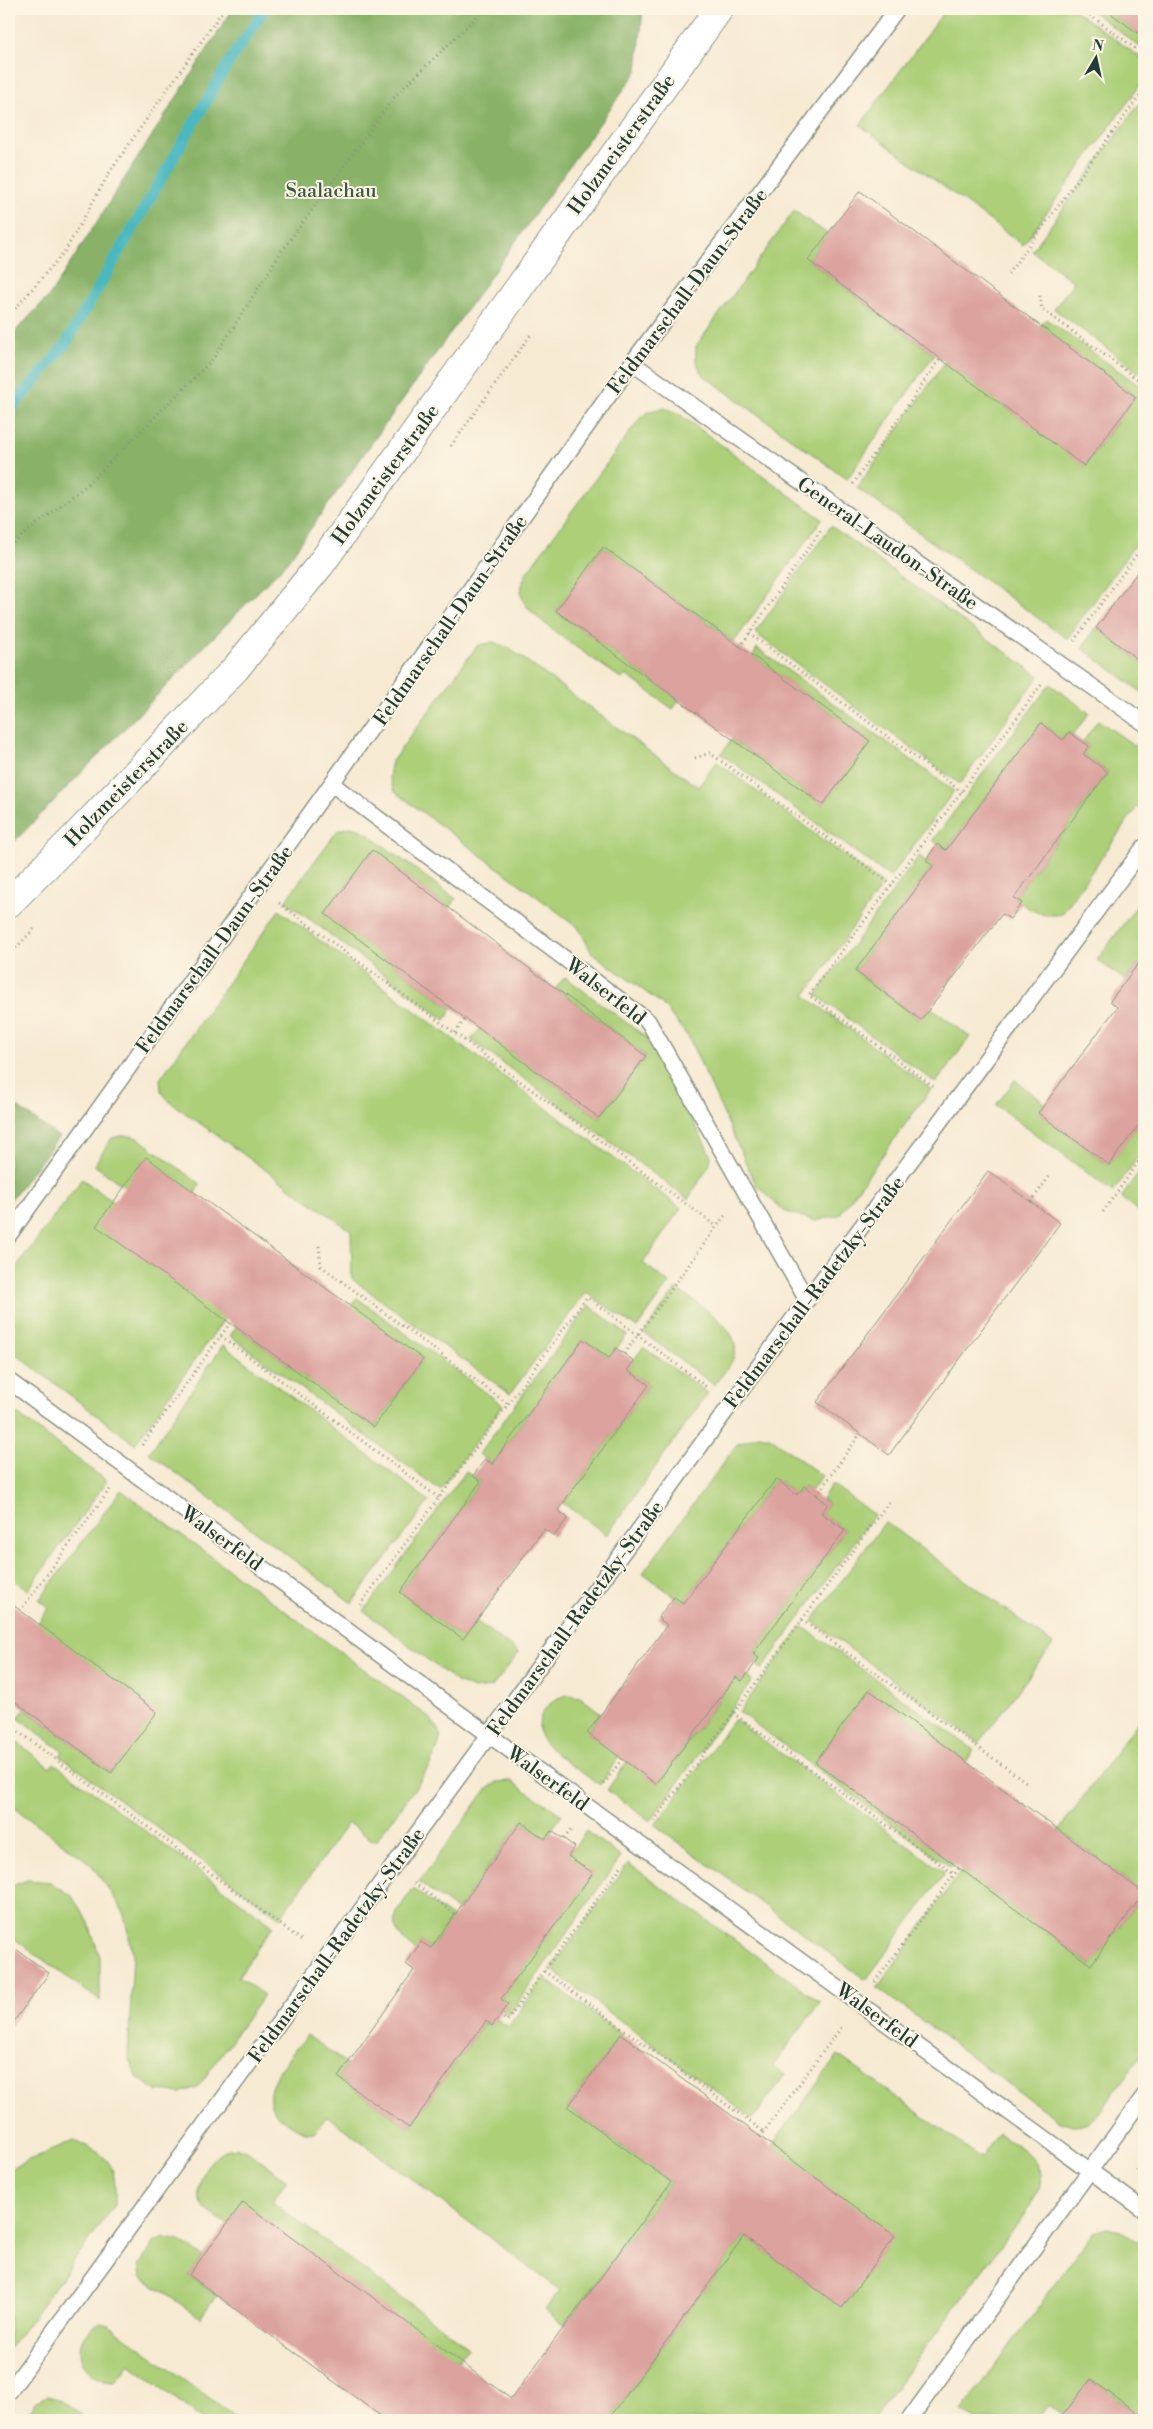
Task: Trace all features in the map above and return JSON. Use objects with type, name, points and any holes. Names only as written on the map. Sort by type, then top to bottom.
[{"type":"street","name":"Holzmeisterstraße","points":[[9,903],[76,836],[236,668],[320,565],[720,9]]},
{"type":"lane","name":"Feldmarschall-Daun-Straße","points":[[9,1235],[632,363],[897,9]]},
{"type":"lane","name":"General-Laudon-Straße","points":[[632,363],[1144,723]]},
{"type":"lane","name":"Walserfeld","points":[[332,784],[648,1021],[807,1300]]},
{"type":"lane","name":"Feldmarschall-Radetzky-Straße","points":[[9,2392],[807,1300],[956,1103],[1144,847]]},
{"type":"lane","name":"Walserfeld","points":[[9,1381],[489,1735],[1144,2210]]},
{"type":"lane","points":[[909,2420],[1144,2096]]},
{"type":"path","points":[[9,316],[65,251],[110,170],[224,9]]},
{"type":"path","points":[[9,546],[88,484],[214,359],[282,251],[395,96],[485,9]]},
{"type":"path","points":[[1082,9],[1144,55]]},
{"type":"path","points":[[1008,274],[1144,90]]},
{"type":"path","points":[[1040,296],[1042,310],[1144,384]]},
{"type":"path","points":[[956,1103],[809,996],[1144,544]]},
{"type":"path","points":[[749,634],[962,792]]},
{"type":"path","points":[[695,758],[710,752],[892,885]]},
{"type":"path","points":[[258,888],[717,1227]]},
{"type":"path","points":[[455,1033],[465,1019]]},
{"type":"path","points":[[1103,1212],[1144,1154]]},
{"type":"path","points":[[1031,1202],[1051,1174]]},
{"type":"path","points":[[624,1354],[744,1189]]},
{"type":"path","points":[[318,1246],[321,1266],[508,1404]]},
{"type":"path","points":[[343,1628],[587,1297],[730,1405]]},
{"type":"path","points":[[221,1336],[439,1498]]},
{"type":"path","points":[[817,1495],[860,1434]]},
{"type":"path","points":[[500,2015],[507,2021],[891,1499]]},
{"type":"path","points":[[802,1620],[1026,1782]]},
{"type":"path","points":[[733,1713],[954,1874]]},
{"type":"path","points":[[9,1730],[16,1730],[326,1958]]},
{"type":"path","points":[[393,1867],[456,1914]]},
{"type":"path","points":[[544,1971],[764,2132]]},
{"type":"green space","name":"Saalachau","points":[[233,9],[643,9],[637,71],[287,562],[9,847],[9,338],[50,295]]},
{"type":"green space","points":[[946,9],[1073,9],[1144,60],[1144,80],[1023,245],[860,125]]},
{"type":"green space","points":[[1089,9],[1105,9],[1144,38],[1144,50]]},
{"type":"green space","points":[[1144,97],[1144,376],[1054,309],[1074,282],[1032,251]]},
{"type":"green space","points":[[794,211],[828,234],[808,260],[934,355],[847,479],[703,375],[696,361],[696,346]]},
{"type":"green space","points":[[1046,319],[1144,389],[1144,532],[1067,639],[857,488],[945,362],[1085,466],[1136,397],[1040,326]]},
{"type":"green space","points":[[664,408],[678,413],[822,519],[734,642],[603,547],[556,611],[679,700],[673,709],[626,675],[622,679],[550,628],[527,606],[522,598],[521,591],[527,572],[641,417],[650,411]]},
{"type":"green space","points":[[831,526],[1039,676],[960,784],[755,633]]},
{"type":"green space","points":[[1096,628],[1144,664],[1144,694],[1082,648]]},
{"type":"green space","points":[[493,642],[509,648],[698,787],[717,762],[883,884],[805,996],[931,1089],[839,1215],[816,1221],[784,1211],[756,1185],[689,1038],[662,1004],[592,953],[578,927],[395,792],[389,777],[392,761],[477,646]]},
{"type":"green space","points":[[757,648],[954,791],[890,877],[721,754],[732,739],[823,805],[870,741],[753,656]]},
{"type":"green space","points":[[1050,684],[1089,713],[1073,735],[1069,732],[1063,740],[1041,724],[946,850],[933,840]]},
{"type":"green space","points":[[1098,720],[1144,752],[1144,797],[1062,914],[1042,914],[1014,898],[1108,772],[1083,754],[1089,746],[1083,742]]},
{"type":"green space","points":[[351,827],[362,830],[456,899],[450,908],[372,851],[325,913],[452,1009],[445,1020],[285,901],[338,830]]},
{"type":"green space","points":[[919,856],[933,866],[855,971],[920,1020],[930,1007],[970,1037],[936,1083],[816,995]]},
{"type":"green space","points":[[1144,896],[1144,969],[1138,964],[1125,980],[1097,960]]},
{"type":"green space","points":[[279,910],[681,1208],[643,1263],[669,1283],[637,1328],[586,1292],[510,1394],[352,1279],[351,1231],[170,1102],[161,1091],[160,1079]]},
{"type":"green space","points":[[565,977],[647,1038],[658,1053],[711,1156],[710,1164],[688,1199],[471,1040],[480,1029],[599,1118],[646,1056],[556,988]]},
{"type":"green space","points":[[1015,1080],[1045,1103],[1039,1113],[1108,1165],[1144,1118],[1144,1149],[1113,1192],[996,1105]]},
{"type":"green space","points":[[9,1101],[59,1137],[9,1202]]},
{"type":"green space","points":[[126,1135],[138,1138],[200,1184],[195,1193],[125,1187],[94,1165],[112,1138]]},
{"type":"green space","points":[[1144,1164],[1144,1215],[1121,1198]]},
{"type":"green space","points":[[82,1179],[114,1202],[225,1318],[135,1444],[9,1349],[9,1277]]},
{"type":"green space","points":[[676,1289],[716,1317],[732,1336],[735,1346],[733,1360],[714,1385],[644,1333]]},
{"type":"green space","points":[[357,1298],[503,1405],[440,1490],[230,1336],[236,1327],[374,1427],[423,1359],[350,1308]]},
{"type":"green space","points":[[589,1305],[627,1335],[609,1358],[583,1339],[492,1464],[479,1454]]},
{"type":"green space","points":[[223,1345],[429,1501],[352,1603],[149,1453]]},
{"type":"green space","points":[[643,1347],[708,1393],[607,1535],[563,1503],[649,1385],[627,1370]]},
{"type":"green space","points":[[9,1408],[107,1481],[28,1590],[12,1579],[9,1584]]},
{"type":"green space","points":[[759,1435],[770,1437],[822,1476],[811,1491],[804,1486],[797,1495],[776,1479],[683,1603],[643,1573],[737,1444]]},
{"type":"green space","points":[[466,1471],[481,1481],[400,1592],[463,1639],[476,1621],[519,1653],[492,1687],[474,1689],[457,1682],[364,1611]]},
{"type":"green space","points":[[832,1484],[874,1515],[762,1669],[755,1664],[759,1658],[753,1654],[845,1530],[821,1513],[828,1504],[822,1499]]},
{"type":"green space","points":[[121,1490],[430,1718],[440,1734],[434,1758],[425,1773],[375,1842],[348,1823],[280,1918],[60,1756],[63,1751],[18,1718],[25,1709],[111,1773],[156,1712],[37,1624],[49,1608],[39,1600]]},
{"type":"green space","points":[[885,1522],[1053,1644],[979,1743],[812,1621]]},
{"type":"green space","points":[[802,1626],[974,1750],[966,1762],[869,1690],[815,1762],[953,1863],[950,1867],[739,1712]]},
{"type":"green space","points":[[746,1676],[752,1681],[650,1821],[607,1790],[627,1762],[657,1784],[736,1677],[742,1681]]},
{"type":"green space","points":[[567,1695],[580,1697],[601,1713],[587,1733],[619,1756],[600,1785],[558,1755],[540,1735],[539,1723],[543,1712],[551,1702]]},
{"type":"green space","points":[[1144,1714],[1144,1893],[1059,1830]]},
{"type":"green space","points":[[734,1719],[945,1873],[866,1980],[655,1825]]},
{"type":"green space","points":[[9,1736],[50,1768],[54,1763],[273,1926],[238,1977],[264,1995],[198,2087],[180,2093],[157,2091],[137,2077],[128,2057],[133,1954],[123,1911],[91,1864],[9,1804]]},
{"type":"green space","points":[[511,1781],[562,1815],[545,1839],[521,1822],[457,1910],[419,1882],[486,1790],[497,1782]]},
{"type":"green space","points":[[586,1831],[621,1857],[509,2015],[503,2010],[501,1999],[592,1874],[568,1856]]},
{"type":"green space","points":[[628,1863],[820,2002],[773,2066],[785,2075],[753,2119],[551,1969]]},
{"type":"green space","points":[[962,1870],[1091,1965],[1144,1893],[1144,2051],[1099,2113],[1086,2124],[1073,2125],[1059,2121],[877,1988]]},
{"type":"green space","points":[[28,1880],[50,1882],[72,1896],[88,1922],[100,1957],[100,2001],[9,1935],[9,1887]]},
{"type":"green space","points":[[413,1889],[453,1918],[431,1948],[421,1942],[416,1951],[395,1928],[396,1915]]},
{"type":"green space","points":[[544,1978],[621,2034],[568,2107],[671,2182],[565,2325],[545,2310],[560,2290],[327,2116],[315,2132],[305,2133],[280,2117],[274,2111],[270,2102],[270,2092],[279,2071],[307,2035],[347,2064],[338,2077],[409,2128],[486,2021],[492,2025],[497,2019],[508,2027]]},
{"type":"green space","points":[[838,2055],[981,2158],[999,2133],[1021,2148],[1034,2161],[1040,2176],[1039,2188],[1030,2206],[872,2420],[608,2420],[744,2236],[842,2307],[894,2236],[772,2146]]},
{"type":"green space","points":[[74,2140],[97,2152],[109,2163],[114,2179],[115,2205],[9,2349],[9,2169]]},
{"type":"green space","points":[[237,2148],[248,2152],[287,2180],[272,2202],[468,2347],[458,2360],[207,2211],[199,2199],[200,2182],[203,2174],[219,2153]]},
{"type":"green space","points":[[1107,2228],[1122,2231],[1144,2247],[1144,2418],[1091,2379],[1064,2415],[1048,2404],[1036,2420],[975,2420],[962,2411],[1093,2232]]},
{"type":"green space","points":[[165,2238],[180,2241],[203,2256],[189,2276],[217,2296],[200,2318],[141,2276],[139,2265],[155,2242]]},
{"type":"green space","points":[[102,2323],[109,2325],[237,2418],[235,2420],[204,2420],[129,2364],[115,2382],[103,2380],[93,2375],[85,2367],[81,2358],[80,2348],[83,2338],[90,2329]]},
{"type":"green space","points":[[47,2396],[59,2399],[89,2420],[22,2420],[36,2401]]},
{"type":"building","points":[[1105,9],[1144,9],[1144,38]]},
{"type":"building","points":[[860,191],[1136,397],[1084,466],[808,260]]},
{"type":"building","points":[[603,547],[870,741],[823,805],[556,611]]},
{"type":"building","points":[[1144,563],[1144,664],[1096,628]]},
{"type":"building","points":[[1041,723],[1063,740],[1069,732],[1089,746],[1083,754],[1108,772],[1014,898],[1022,903],[1010,919],[1002,914],[921,1020],[855,971],[933,866],[926,860],[937,844],[946,850]]},
{"type":"building","points":[[372,850],[646,1056],[599,1118],[325,914]]},
{"type":"building","points":[[1138,964],[1144,969],[1144,1118],[1109,1165],[1038,1113],[1117,1007],[1110,1001]]},
{"type":"building","points":[[146,1157],[423,1359],[374,1427],[96,1226]]},
{"type":"building","points":[[988,1171],[1060,1223],[889,1455],[817,1402]]},
{"type":"building","points":[[583,1339],[609,1358],[616,1348],[634,1361],[627,1370],[649,1385],[558,1510],[568,1518],[554,1536],[544,1529],[463,1639],[400,1592],[481,1481],[473,1476],[485,1459],[492,1464]]},
{"type":"building","points":[[776,1479],[797,1495],[804,1486],[828,1504],[821,1513],[845,1530],[753,1654],[759,1658],[746,1676],[742,1681],[736,1677],[656,1784],[587,1733],[667,1625],[658,1618],[674,1597],[683,1603]]},
{"type":"building","points":[[9,1602],[157,1712],[111,1773],[9,1697]]},
{"type":"building","points":[[869,1690],[1144,1893],[1091,1965],[815,1762]]},
{"type":"building","points":[[521,1822],[545,1839],[551,1831],[564,1839],[575,1847],[568,1856],[593,1873],[501,1999],[508,2004],[492,2026],[486,2021],[409,2128],[338,2077],[414,1970],[406,1964],[421,1942],[431,1948]]},
{"type":"building","points":[[9,1944],[49,1973],[9,2028]]},
{"type":"building","points":[[621,2034],[895,2236],[842,2308],[744,2236],[608,2420],[386,2420],[189,2275],[243,2202],[511,2399],[671,2182],[568,2107]]},
{"type":"building","points":[[1091,2379],[1144,2418],[1144,2420],[1059,2420]]},
{"type":"waterway","points":[[9,412],[65,345],[228,64],[265,9]]}]
